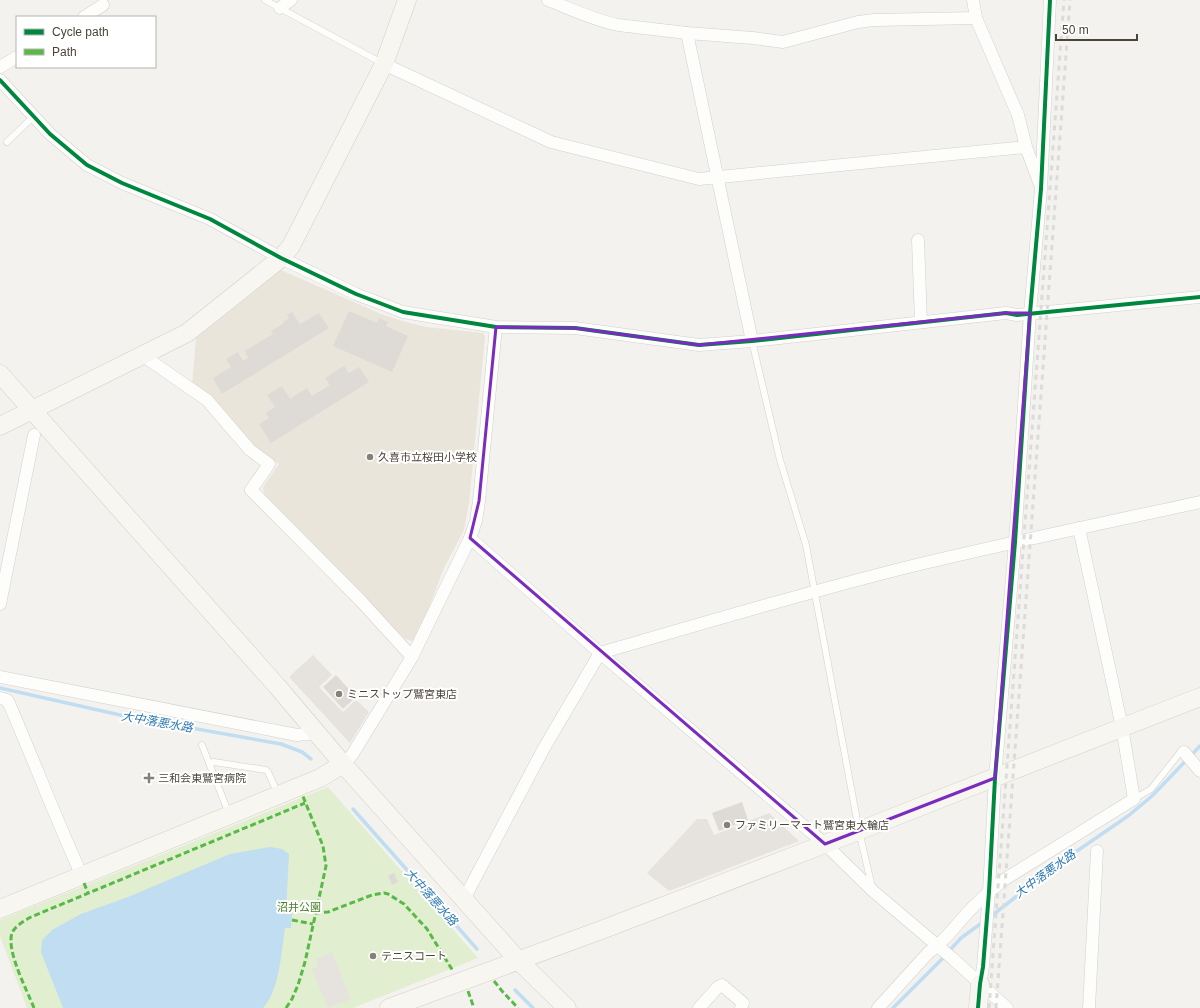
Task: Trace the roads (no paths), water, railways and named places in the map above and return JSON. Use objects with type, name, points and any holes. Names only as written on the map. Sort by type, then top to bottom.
[{"type":"street","points":[[280,8],[291,0]]},
{"type":"street","points":[[0,426],[187,333],[282,258],[291,246],[384,64],[407,0]]},
{"type":"street","points":[[548,0],[608,23],[687,33],[783,42],[858,22],[874,20],[976,18]]},
{"type":"street","points":[[973,0],[976,18],[1018,115],[1026,147],[1041,189]]},
{"type":"street","points":[[978,1008],[989,896],[995,778],[1015,542],[1030,313],[1041,189],[1050,0]]},
{"type":"street","points":[[86,16],[106,3]]},
{"type":"street","points":[[687,33],[752,341]]},
{"type":"street","points":[[0,67],[16,58]]},
{"type":"street","points":[[384,64],[551,142],[699,179],[1026,147]]},
{"type":"street","points":[[0,80],[50,134],[72,153],[98,171],[122,183],[210,219],[282,258],[356,294],[402,312],[496,327],[575,328],[699,345],[752,341],[1006,313],[1017,315],[1200,297]]},
{"type":"street","points":[[918,240],[921,322]]},
{"type":"street","points":[[0,909],[320,778],[343,764],[352,755],[412,657],[470,538],[476,520],[479,501],[496,327]]},
{"type":"street","points":[[142,355],[207,400],[250,450],[269,464],[251,490],[360,600],[412,657]]},
{"type":"street","points":[[0,374],[272,680],[343,764],[518,960],[567,1008]]},
{"type":"street","points":[[0,604],[34,435]]},
{"type":"street","points":[[464,898],[544,748],[600,653],[814,592],[912,566],[1200,502]]},
{"type":"street","points":[[878,1008],[929,952],[940,948],[971,909],[989,896],[1008,877],[1134,799],[1122,727],[1080,528]]},
{"type":"street","points":[[470,538],[600,653],[824,844],[873,890],[1007,1008]]},
{"type":"street","points":[[0,677],[297,735],[316,733]]},
{"type":"street","points":[[390,1008],[604,929],[1200,697]]},
{"type":"street","points":[[0,698],[7,700],[9,704],[82,876]]},
{"type":"street","points":[[1184,752],[1197,767]]},
{"type":"street","points":[[1089,1008],[1097,851]]},
{"type":"street","points":[[699,1008],[722,984],[743,1003],[741,1008]]},
{"type":"lane","points":[[265,0],[384,64]]},
{"type":"lane","points":[[7,142],[34,116]]},
{"type":"lane","points":[[752,341],[780,460],[806,545],[858,831],[873,890]]},
{"type":"lane","points":[[202,745],[230,815]]},
{"type":"lane","points":[[1134,799],[1151,789],[1182,750],[1184,752]]},
{"type":"lane","points":[[209,763],[214,762],[266,770],[279,795]]},
{"type":"water","points":[[270,847],[282,849],[289,854],[286,911],[292,912],[291,928],[285,928],[279,970],[273,991],[263,1008],[63,1008],[41,952],[42,940],[52,930],[81,914],[128,897],[230,854]]},
{"type":"waterway","name":"大中落悪水路","points":[[0,688],[129,717],[281,744],[302,752],[311,759]]},
{"type":"waterway","name":"大中落悪水路","points":[[990,917],[1017,896],[1029,884],[1128,816],[1152,796],[1200,746]]},
{"type":"waterway","name":"大中落悪水路","points":[[353,809],[477,949]]},
{"type":"waterway","name":"大中落悪水路","points":[[893,1008],[961,938],[983,922]]},
{"type":"waterway","name":"大中落悪水路","points":[[515,990],[533,1008]]},
{"type":"railway","points":[[989,1008],[1064,0]]},
{"type":"railway","points":[[996,1008],[1070,0]]},
{"type":"place","name":"久喜市立桜田小学校","points":[[370,457]]},
{"type":"place","name":"ミニストップ鷲宮東店","points":[[339,694]]},
{"type":"place","name":"三和会東鷲宮病院","points":[[149,778]]},
{"type":"place","name":"ファミリーマート鷲宮東大輪店","points":[[727,825]]},
{"type":"place","name":"テニスコート","points":[[373,956]]},
{"type":"park label","name":"沼井公園","points":[[299,907]]}]
